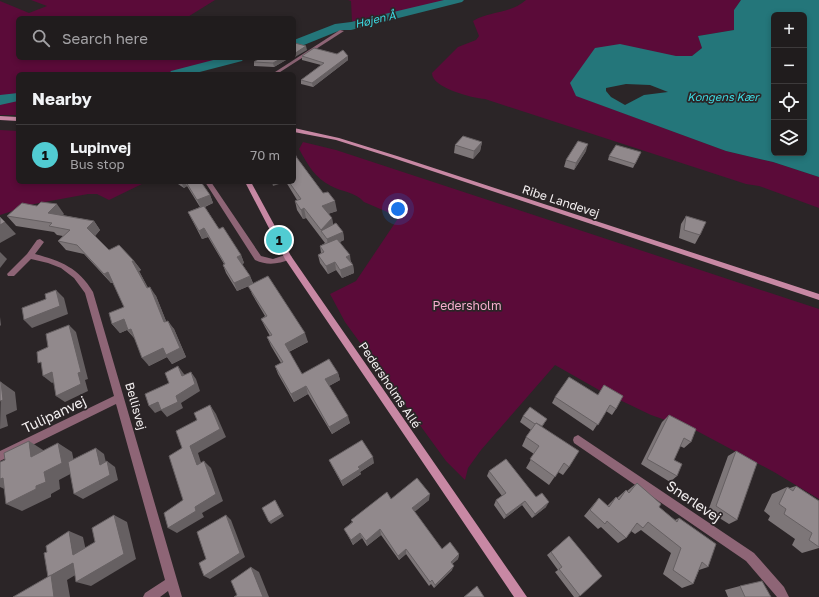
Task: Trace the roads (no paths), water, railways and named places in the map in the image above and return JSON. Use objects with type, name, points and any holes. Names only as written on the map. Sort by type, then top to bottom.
[{"type":"main road","points":[[0,118],[16,119]]},
{"type":"main road","name":"Ribe Landevej","points":[[296,130],[337,139],[366,148],[819,297]]},
{"type":"main road","name":"Pedersholms Allé","points":[[249,184],[288,257],[521,597]]},
{"type":"street","points":[[277,72],[342,31]]},
{"type":"street","points":[[209,184],[258,258],[266,262],[275,262],[288,257]]},
{"type":"street","points":[[11,274],[30,256],[40,242]]},
{"type":"street","name":"Bellisvej","points":[[30,256],[60,262],[81,280],[89,292],[176,597]]},
{"type":"street","name":"Tulipanvej","points":[[0,456],[120,398]]},
{"type":"street","name":"Snerlevej","points":[[578,440],[750,557],[780,590],[783,597]]},
{"type":"street","points":[[149,597],[172,582]]},
{"type":"water","name":"Kongens Kær","points":[[741,0],[819,0],[819,177],[773,162],[726,151],[576,96],[570,83],[595,48],[620,44],[676,56],[692,56],[702,48],[698,36],[734,30],[734,10]],"holes":[[[626,84],[650,85],[668,92],[644,95],[625,105],[611,97],[606,91],[606,88]]]},
{"type":"waterway","name":"Højen Å","points":[[296,44],[339,27],[351,26],[458,0]]},
{"type":"waterway","name":"Højen Å","points":[[184,72],[229,60]]},
{"type":"waterway","name":"Højen Å","points":[[0,100],[16,97]]},
{"type":"place","name":"Lupinvej","points":[[279,240]]},
{"type":"park label","name":"Pedersholm","points":[[467,305]]}]
